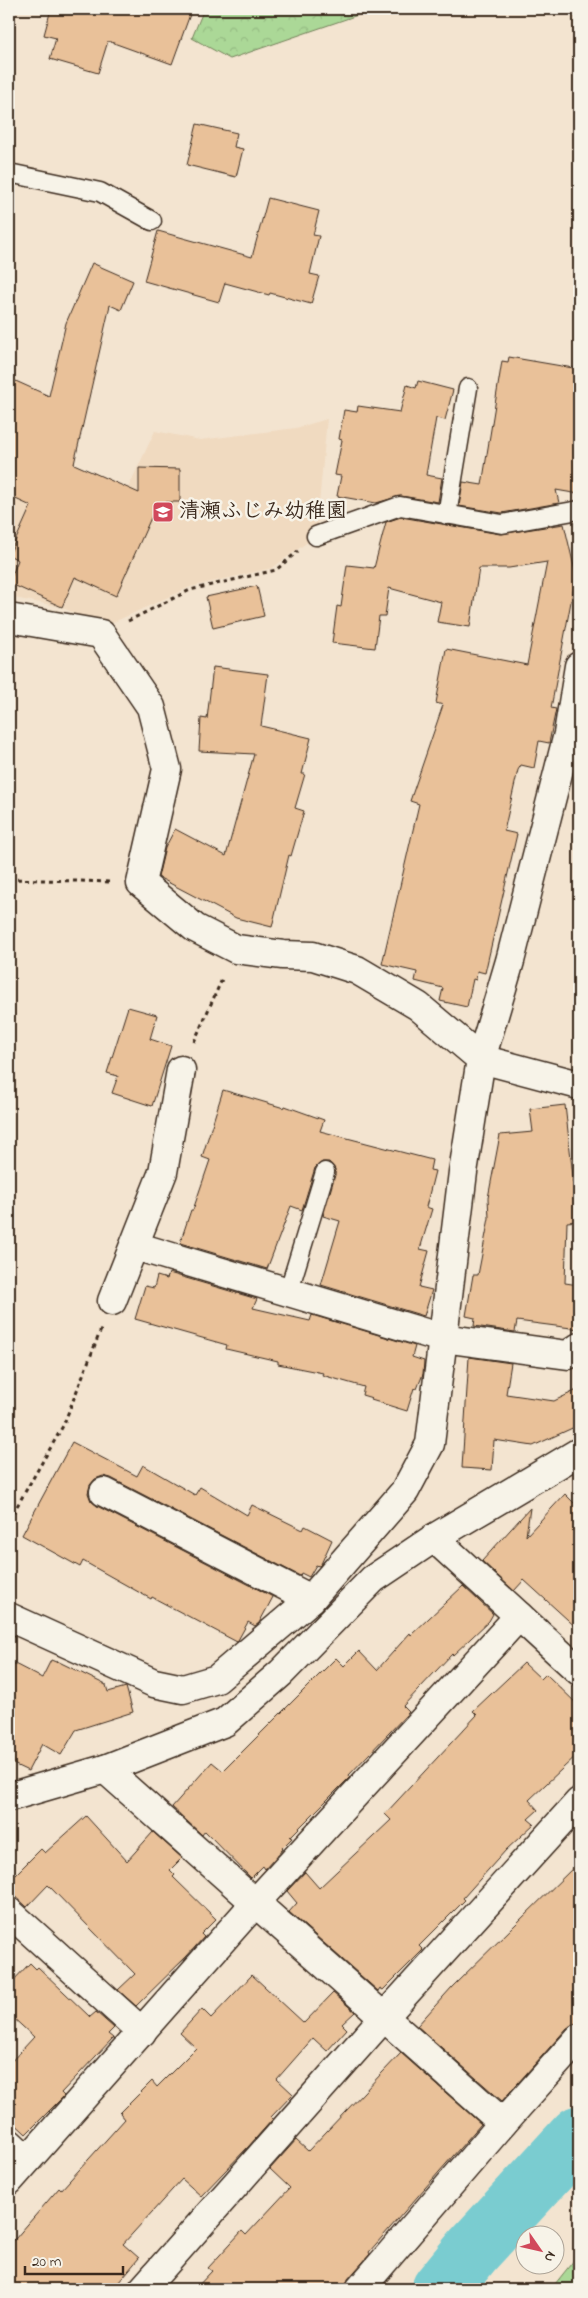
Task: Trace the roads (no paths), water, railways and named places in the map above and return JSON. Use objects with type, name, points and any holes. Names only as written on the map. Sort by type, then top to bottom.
[{"type":"street","points":[[9,618],[101,634],[151,708],[167,769],[141,883],[195,928],[236,949],[283,955],[313,956],[358,970],[418,1006],[482,1059],[579,1085]]},
{"type":"street","points":[[9,1617],[154,1683],[183,1689],[217,1679],[311,1599],[405,1492],[430,1444],[463,1172],[482,1059],[510,961],[568,734],[579,666]]},
{"type":"street","points":[[112,1301],[163,1172],[181,1070]]},
{"type":"street","points":[[135,1246],[442,1338],[568,1355],[579,1347]]},
{"type":"street","points":[[9,1797],[104,1769],[225,1722],[281,1673],[373,1579],[434,1538],[579,1452]]},
{"type":"street","points":[[104,1492],[311,1599]]},
{"type":"street","points":[[434,1538],[579,1671]]},
{"type":"street","points":[[9,2181],[18,2152],[142,2032],[256,1902],[519,1616]]},
{"type":"street","points":[[104,1769],[503,2122]]},
{"type":"street","points":[[143,2289],[384,2016],[579,1802]]},
{"type":"street","points":[[9,1912],[142,2032]]},
{"type":"street","points":[[360,2289],[503,2122],[579,2038]]},
{"type":"lane","points":[[9,173],[100,192],[152,221]]},
{"type":"lane","points":[[447,515],[468,388]]},
{"type":"lane","points":[[316,536],[400,506],[502,524],[579,510]]},
{"type":"lane","points":[[288,1293],[326,1172]]},
{"type":"waterway","points":[[441,2289],[473,2250],[579,2135]]},
{"type":"place","name":"清瀬ふじみ幼稚園","points":[[163,512]]}]
